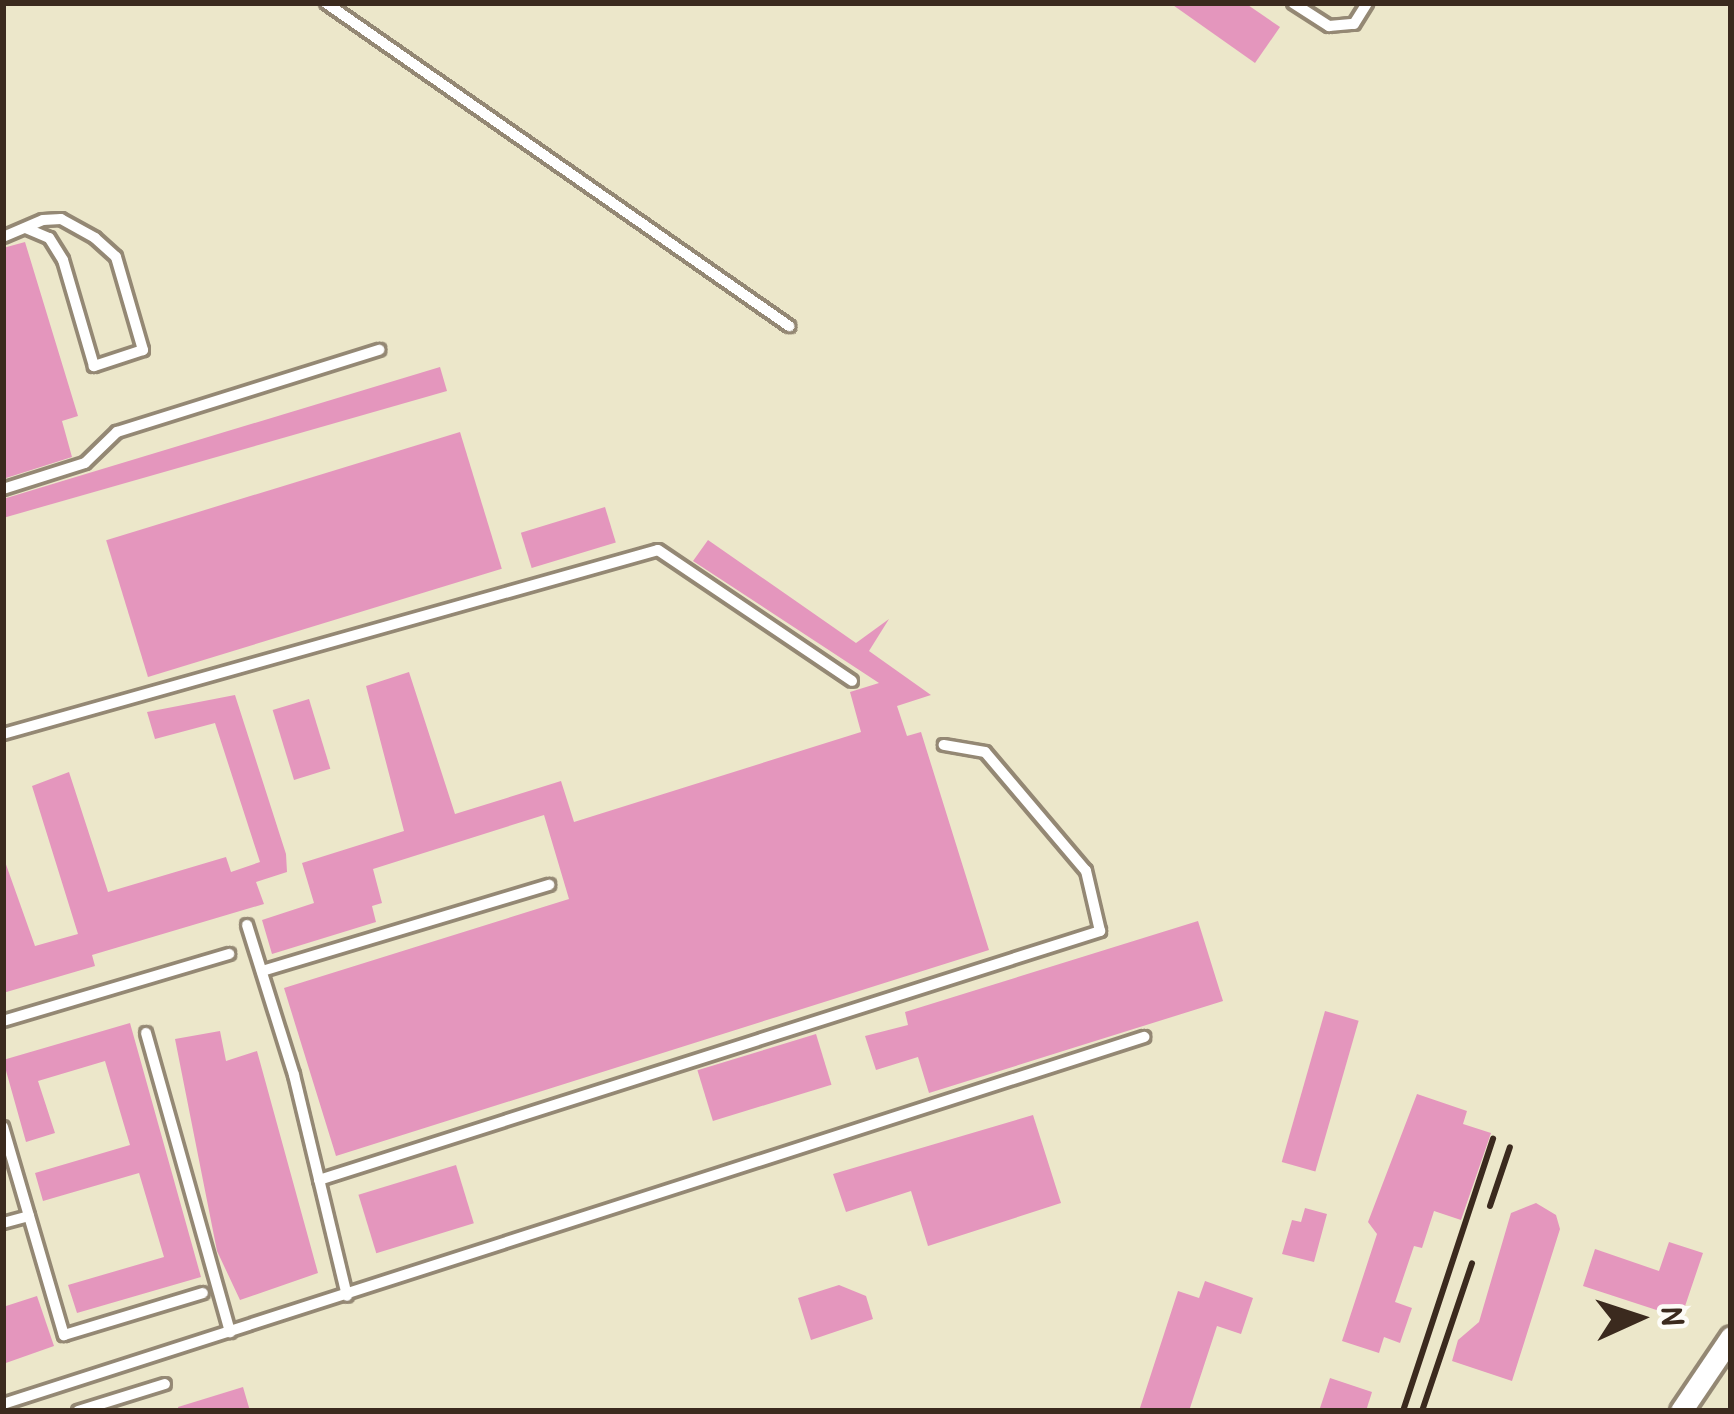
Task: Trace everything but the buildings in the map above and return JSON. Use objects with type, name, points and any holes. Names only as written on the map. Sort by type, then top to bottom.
[{"type":"street","points":[[1681,1411],[1731,1337]]},
{"type":"lane","points":[[326,3],[789,326]]},
{"type":"lane","points":[[1293,3],[1329,26],[1354,24],[1367,3]]},
{"type":"lane","points":[[3,237],[28,229],[61,219],[116,256],[143,350],[94,366],[63,260],[50,238],[28,229]]},
{"type":"lane","points":[[3,489],[85,464],[117,431],[379,350]]},
{"type":"lane","points":[[3,734],[658,550],[852,681]]},
{"type":"lane","points":[[319,1180],[1100,931],[1085,872],[1057,837],[985,752],[944,745]]},
{"type":"lane","points":[[262,971],[549,884]]},
{"type":"lane","points":[[247,925],[319,1180],[346,1296]]},
{"type":"lane","points":[[3,1021],[230,954]]},
{"type":"lane","points":[[146,1033],[230,1332]]},
{"type":"lane","points":[[3,1404],[1144,1037]]},
{"type":"lane","points":[[3,1127],[64,1335],[203,1293]]},
{"type":"lane","points":[[3,1223],[29,1216]]},
{"type":"lane","points":[[78,1411],[165,1384]]},
{"type":"lane","points":[[26,1397],[30,1411]]},
{"type":"railway","points":[[1403,1411],[1493,1139]]},
{"type":"railway","points":[[1490,1206],[1510,1147]]},
{"type":"railway","points":[[1422,1411],[1472,1263]]}]
